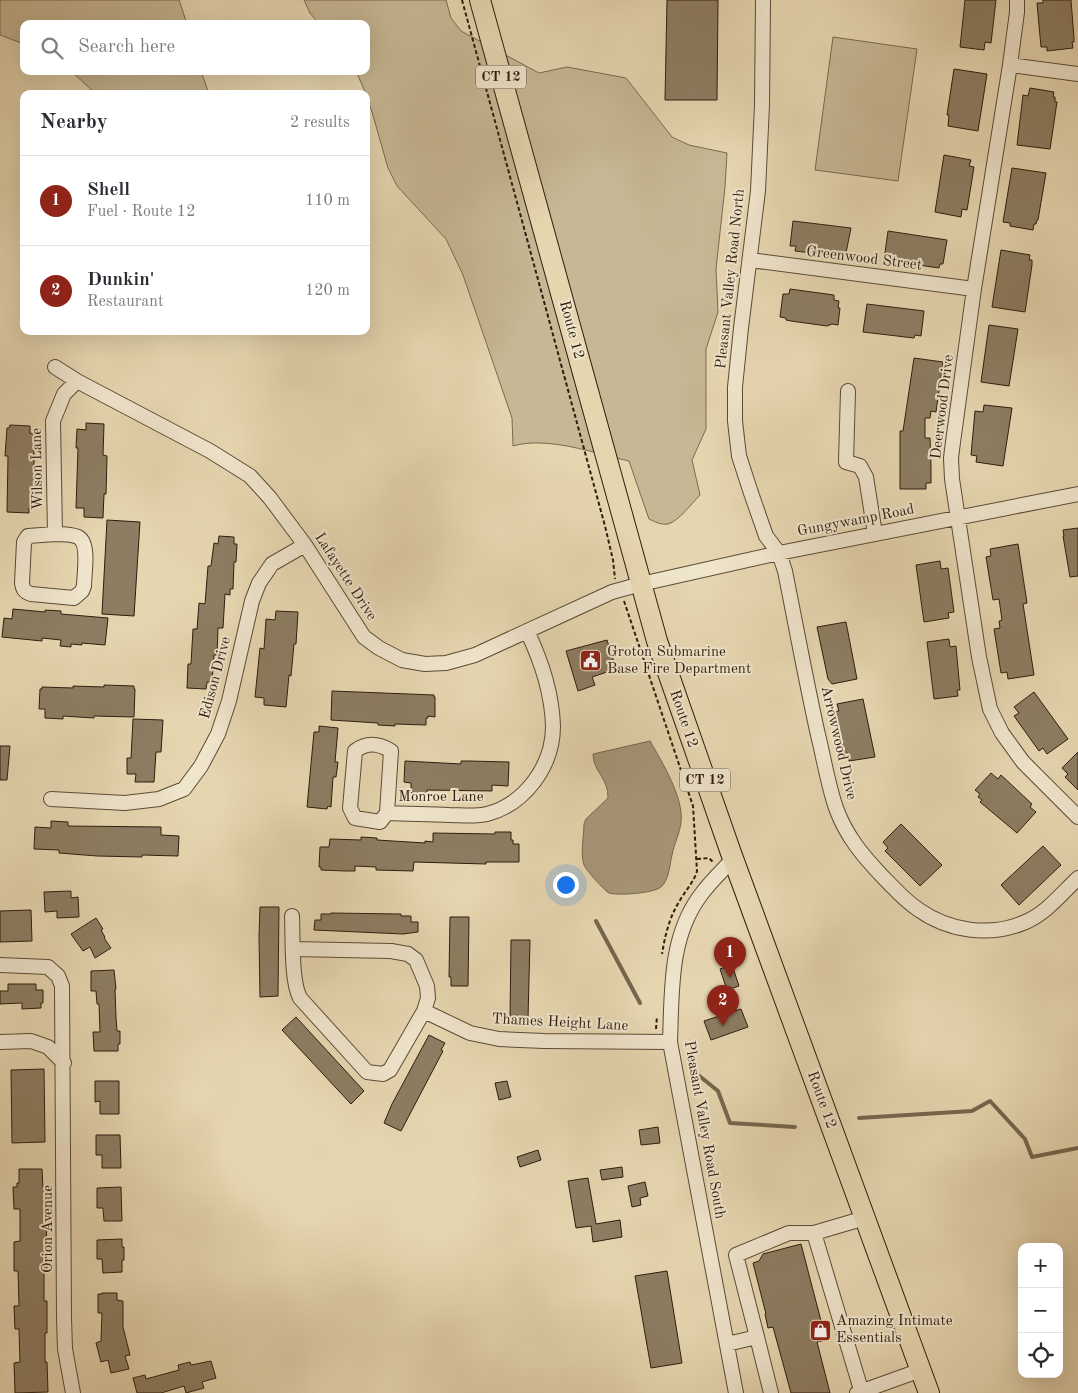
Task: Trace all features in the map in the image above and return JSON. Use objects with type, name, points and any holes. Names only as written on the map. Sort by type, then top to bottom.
[{"type":"highway","name":"Route 12","points":[[480,0],[641,584],[669,677],[733,859],[929,1393]]},
{"type":"street","name":"Pleasant Valley Road North","points":[[763,0],[762,105],[758,191],[735,387],[735,421],[739,456],[750,493],[766,536],[779,553]]},
{"type":"street","name":"Deerwood Drive","points":[[1017,0],[1010,65],[974,289],[951,458],[982,674],[990,709],[1002,733],[1023,762],[1078,817]]},
{"type":"street","points":[[1010,65],[1078,74]]},
{"type":"street","name":"Greenwood Street","points":[[750,260],[974,289]]},
{"type":"street","name":"Lafayette Drive","points":[[55,367],[77,381],[210,451],[250,476],[270,498],[305,545],[364,637],[379,648],[402,660],[425,664],[446,663],[475,655],[612,592],[641,584]]},
{"type":"street","name":"Wilson Lane","points":[[55,534],[53,422],[64,394],[77,381]]},
{"type":"street","points":[[848,391],[846,462],[860,466],[866,477],[875,534]]},
{"type":"street","name":"Gungywamp Road","points":[[641,584],[779,553],[1078,494]]},
{"type":"street","points":[[55,534],[79,537],[83,540],[86,547],[84,586],[78,596],[74,598],[31,594],[23,589],[24,542],[28,536],[55,534]]},
{"type":"street","name":"Edison Drive","points":[[51,799],[125,803],[159,799],[184,789],[201,766],[218,734],[229,701],[252,601],[259,583],[272,564],[305,545]]},
{"type":"street","name":"Arrowwood Drive","points":[[779,553],[785,571],[830,789],[846,830],[866,860],[904,899],[919,910],[934,919],[955,927],[978,931],[1001,930],[1023,924],[1040,915],[1078,878]]},
{"type":"street","name":"Monroe Lane","points":[[388,813],[466,816],[484,814],[503,808],[520,798],[534,783],[544,763],[553,727],[550,698],[535,647],[528,631]]},
{"type":"street","name":"Monroe Lane","points":[[364,744],[382,745],[391,751],[388,813],[380,822],[355,818],[350,808],[355,751],[364,744]]},
{"type":"street","name":"Pleasant Valley Road South","points":[[733,859],[700,896],[687,917],[679,939],[675,964],[670,1042],[736,1393]]},
{"type":"street","points":[[292,916],[293,949],[296,990],[300,998],[367,1072],[383,1074],[390,1070],[424,1011],[428,998],[427,986],[416,960],[408,954],[391,951],[293,949]]},
{"type":"street","name":"Orion Avenue","points":[[0,965],[48,967],[58,976],[62,986],[64,1064],[64,1318],[65,1349],[73,1393]]},
{"type":"street","name":"Thames Height Lane","points":[[424,1011],[470,1033],[499,1039],[544,1042],[670,1042]]},
{"type":"street","points":[[0,1042],[31,1042],[48,1048],[64,1064]]},
{"type":"street","points":[[771,1393],[736,1255],[789,1233],[814,1233],[865,1218]]},
{"type":"street","points":[[814,1233],[860,1392],[921,1370]]},
{"type":"street","points":[[727,1344],[757,1336]]},
{"type":"path","points":[[462,0],[605,526],[613,560],[615,579]]},
{"type":"path","points":[[623,597],[693,806],[697,859]]},
{"type":"shaded area","points":[[0,0],[179,0],[186,20],[20,20],[20,42],[0,35]]},
{"type":"shaded area","points":[[304,0],[446,0],[451,18],[461,31],[539,73],[567,67],[626,78],[672,137],[689,145],[727,153],[716,269],[718,312],[706,349],[706,429],[692,460],[700,495],[677,519],[665,524],[649,519],[629,461],[555,444],[526,443],[513,446],[512,418],[463,275],[446,239],[397,186],[388,168],[370,106],[370,90],[364,90],[358,75],[370,75],[370,20],[316,20]]},
{"type":"shaded area","points":[[833,37],[917,49],[898,181],[815,170]]},
{"type":"shaded area","points":[[75,75],[202,75],[208,90],[92,90]]},
{"type":"shaded area","points":[[650,741],[676,791],[681,812],[681,822],[669,872],[664,884],[657,889],[636,893],[609,893],[588,871],[583,860],[582,850],[586,819],[608,798],[606,785],[595,765],[593,754]]},
{"type":"building","points":[[667,0],[718,0],[717,100],[665,100]]},
{"type":"building","points":[[965,0],[996,0],[991,43],[985,42],[984,50],[960,47]]},
{"type":"building","points":[[1043,0],[1071,0],[1073,48],[1047,51],[1047,47],[1041,47],[1037,3],[1043,3]]},
{"type":"building","points":[[954,69],[987,74],[978,131],[948,126],[949,115],[947,115]]},
{"type":"building","points":[[1030,88],[1054,92],[1053,97],[1055,97],[1055,102],[1057,102],[1050,149],[1017,145],[1023,95],[1028,96]]},
{"type":"building","points":[[944,155],[971,160],[969,166],[974,167],[967,210],[962,209],[961,217],[935,212]]},
{"type":"building","points":[[1012,168],[1046,173],[1038,220],[1034,224],[1033,230],[1010,226],[1010,223],[1003,222]]},
{"type":"building","points":[[793,221],[851,228],[846,253],[838,252],[837,256],[795,251],[796,246],[790,246]]},
{"type":"building","points":[[888,231],[947,240],[943,264],[940,264],[939,268],[884,260]]},
{"type":"building","points":[[1001,250],[1030,255],[1029,260],[1032,260],[1025,312],[992,307]]},
{"type":"building","points":[[790,289],[834,295],[834,300],[839,301],[838,308],[840,308],[838,325],[832,324],[827,326],[791,321],[780,317],[783,294],[789,294]]},
{"type":"building","points":[[867,304],[924,311],[921,336],[915,335],[914,338],[863,332]]},
{"type":"building","points":[[989,325],[1018,329],[1009,386],[981,382]]},
{"type":"building","points":[[914,358],[943,362],[936,412],[931,411],[930,418],[925,418],[925,438],[930,438],[931,483],[926,483],[926,489],[900,489],[900,431],[903,431]]},
{"type":"building","points":[[984,405],[1012,408],[1003,466],[976,462],[977,456],[971,455],[975,411],[983,412]]},
{"type":"building","points":[[86,423],[104,424],[103,455],[107,456],[103,518],[84,517],[84,508],[76,508],[77,429],[86,430]]},
{"type":"building","points":[[10,425],[30,426],[30,433],[34,434],[34,508],[29,508],[29,513],[7,512],[8,456],[5,456],[7,428]]},
{"type":"building","points":[[107,520],[140,522],[134,616],[102,614]]},
{"type":"building","points":[[1078,528],[1078,576],[1070,577],[1063,530]]},
{"type":"building","points":[[219,536],[234,537],[234,544],[237,544],[233,589],[230,589],[230,595],[225,594],[223,628],[218,628],[217,655],[214,655],[212,682],[207,682],[206,689],[187,688],[188,664],[191,664],[193,629],[197,629],[199,603],[205,604],[208,566],[211,566],[214,543],[218,544]]},
{"type":"building","points":[[1018,544],[1027,603],[1023,604],[1034,675],[1008,679],[1007,672],[1001,673],[994,629],[1000,628],[999,621],[1002,620],[999,599],[993,600],[986,557],[991,556],[990,549]]},
{"type":"building","points":[[940,561],[941,569],[948,568],[954,612],[948,613],[949,618],[924,622],[916,565]]},
{"type":"building","points":[[13,609],[45,612],[45,610],[61,611],[61,614],[108,618],[105,645],[82,643],[82,645],[71,644],[71,647],[60,646],[61,640],[42,638],[42,641],[2,637],[4,618],[12,619]]},
{"type":"building","points":[[276,611],[298,612],[296,644],[294,644],[291,676],[289,675],[286,707],[264,705],[264,698],[255,697],[260,648],[264,649],[266,619],[275,620]]},
{"type":"building","points":[[846,622],[857,679],[832,684],[828,679],[817,627]]},
{"type":"building","points":[[949,639],[950,647],[956,646],[960,690],[957,690],[958,696],[934,699],[927,642]]},
{"type":"building","name":"Groton Submarine Base Fire Department","points":[[607,640],[616,669],[592,677],[595,685],[578,691],[566,651]]},
{"type":"building","points":[[104,685],[134,686],[134,717],[94,716],[94,718],[63,716],[63,719],[45,718],[45,709],[39,709],[40,689],[42,687],[104,687]]},
{"type":"building","points":[[332,691],[434,695],[435,717],[428,716],[426,718],[426,725],[395,724],[395,726],[331,720]]},
{"type":"building","points":[[1034,692],[1068,739],[1047,754],[1043,748],[1039,751],[1014,716],[1019,713],[1014,707]]},
{"type":"building","points":[[863,699],[875,757],[849,761],[848,753],[842,754],[833,712],[839,711],[837,704]]},
{"type":"building","points":[[133,719],[163,720],[161,752],[156,752],[154,782],[135,782],[136,774],[127,774],[127,758],[131,758]]},
{"type":"building","points":[[319,726],[338,728],[335,762],[338,762],[336,777],[333,777],[331,807],[328,806],[327,809],[307,807],[314,732],[319,732]]},
{"type":"building","points":[[0,746],[10,746],[7,780],[0,780]]},
{"type":"building","points":[[1078,752],[1078,790],[1065,777],[1068,774],[1062,768]]},
{"type":"building","points":[[405,761],[461,764],[461,761],[509,762],[508,786],[492,785],[492,791],[427,790],[427,794],[411,793],[411,783],[404,782]]},
{"type":"building","points":[[991,773],[998,779],[1001,775],[1032,804],[1030,807],[1036,812],[1017,833],[980,802],[982,800],[978,797],[980,794],[975,790]]},
{"type":"building","points":[[51,821],[68,822],[68,826],[161,827],[161,835],[179,836],[178,856],[97,856],[59,853],[59,850],[34,849],[35,827],[51,828]]},
{"type":"building","points":[[901,824],[942,865],[920,886],[885,851],[888,848],[883,842]]},
{"type":"building","points":[[495,832],[511,832],[513,844],[519,844],[519,862],[486,862],[486,864],[414,862],[413,871],[376,870],[376,867],[355,866],[355,871],[321,870],[321,867],[319,867],[320,847],[329,847],[330,839],[361,840],[361,837],[425,843],[425,841],[433,842],[433,833],[495,834]]},
{"type":"building","points":[[1043,846],[1061,865],[1019,905],[1001,885]]},
{"type":"building","points":[[71,891],[71,898],[78,897],[79,917],[57,918],[57,911],[45,912],[44,892]]},
{"type":"building","points":[[260,907],[279,907],[278,996],[260,997]]},
{"type":"building","points":[[31,910],[32,941],[0,942],[0,911]]},
{"type":"building","points":[[321,914],[401,914],[401,916],[411,916],[411,922],[418,922],[418,932],[403,934],[314,930],[315,920],[321,920]]},
{"type":"building","points":[[450,917],[469,917],[468,986],[451,986],[451,977],[449,977]]},
{"type":"building","points":[[96,918],[103,929],[101,930],[104,938],[111,948],[95,958],[90,947],[83,951],[71,934]]},
{"type":"building","points":[[511,940],[530,940],[528,1019],[510,1020]]},
{"type":"building","points":[[732,965],[739,986],[727,990],[720,969]]},
{"type":"building","points":[[114,970],[117,1031],[120,1031],[120,1044],[118,1044],[118,1051],[94,1051],[93,1032],[100,1032],[99,1004],[97,1004],[96,991],[91,991],[91,971]]},
{"type":"building","points":[[8,984],[36,984],[36,990],[43,990],[41,1008],[22,1009],[22,1003],[0,1004],[0,991],[8,991]]},
{"type":"building","points":[[741,1009],[748,1027],[711,1040],[704,1021]]},
{"type":"building","points":[[296,1017],[364,1091],[351,1104],[282,1030]]},
{"type":"building","points":[[429,1035],[445,1043],[441,1050],[443,1051],[401,1131],[384,1123],[392,1104]]},
{"type":"building","points":[[44,1069],[45,1142],[12,1143],[11,1070]]},
{"type":"building","points":[[95,1081],[119,1081],[119,1114],[100,1114],[100,1101],[95,1102]]},
{"type":"building","points":[[507,1081],[511,1097],[499,1100],[495,1083]]},
{"type":"building","points":[[658,1127],[660,1143],[641,1145],[639,1130]]},
{"type":"building","points":[[96,1135],[120,1135],[121,1168],[102,1168],[102,1155],[96,1155]]},
{"type":"building","points":[[538,1150],[541,1160],[520,1167],[517,1157]]},
{"type":"building","points":[[622,1167],[623,1177],[602,1180],[600,1170]]},
{"type":"building","points":[[19,1169],[42,1169],[43,1188],[46,1188],[47,1271],[44,1271],[44,1301],[47,1301],[45,1362],[47,1362],[48,1392],[15,1393],[14,1363],[20,1362],[19,1329],[15,1329],[14,1306],[19,1306],[18,1271],[14,1271],[14,1242],[20,1241],[20,1209],[14,1209],[13,1187],[17,1187],[17,1183],[19,1183]]},
{"type":"building","points":[[588,1178],[596,1224],[620,1220],[622,1237],[593,1242],[591,1226],[576,1228],[568,1181]]},
{"type":"building","points":[[645,1182],[648,1196],[640,1198],[641,1205],[632,1207],[628,1186]]},
{"type":"building","points":[[121,1187],[122,1221],[104,1221],[103,1208],[97,1208],[97,1188]]},
{"type":"building","points":[[122,1239],[124,1260],[122,1260],[122,1272],[103,1273],[102,1259],[97,1259],[97,1240]]},
{"type":"building","points":[[801,1244],[826,1340],[817,1342],[830,1393],[791,1393],[773,1327],[768,1328],[753,1263],[759,1261],[763,1254]]},
{"type":"building","points":[[667,1271],[682,1363],[651,1368],[635,1276]]},
{"type":"building","points":[[117,1293],[117,1300],[123,1301],[123,1327],[130,1355],[125,1356],[129,1369],[111,1373],[108,1360],[101,1362],[96,1343],[101,1341],[102,1313],[98,1313],[98,1294]]},
{"type":"building","points":[[211,1361],[216,1378],[202,1382],[204,1388],[186,1393],[184,1386],[161,1393],[137,1393],[133,1378],[145,1375],[146,1379],[179,1370],[178,1365],[190,1362],[191,1365]]},
{"type":"waterway","points":[[596,921],[640,1003]]},
{"type":"waterway","points":[[692,1070],[718,1091],[730,1123],[795,1127]]},
{"type":"waterway","points":[[859,1118],[972,1111],[990,1101],[1025,1139],[1032,1157],[1078,1148]]},
{"type":"place","name":"Groton Submarine Base Fire Department","points":[[591,661]]},
{"type":"place","name":"Shell","points":[[730,978]]},
{"type":"place","name":"Dunkin'","points":[[723,1026]]},
{"type":"place","name":"Amazing Intimate Essentials","points":[[820,1330]]}]
